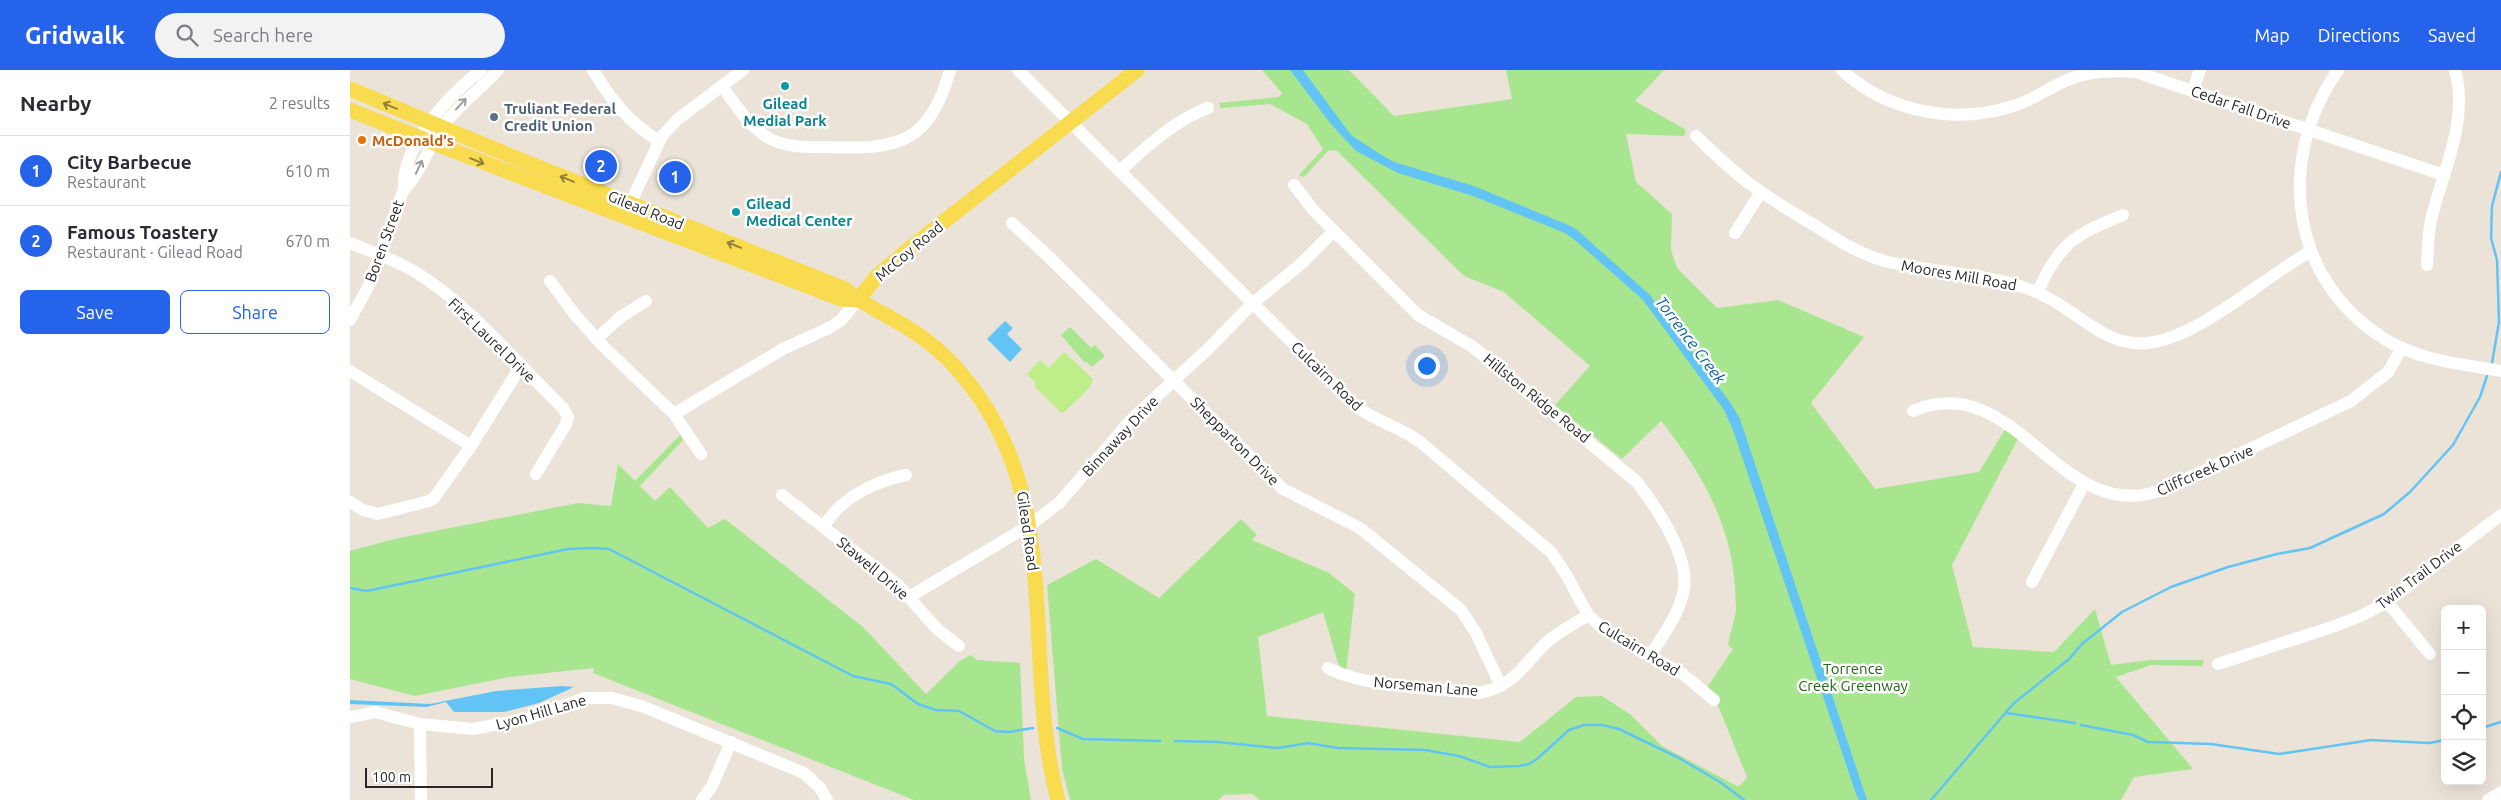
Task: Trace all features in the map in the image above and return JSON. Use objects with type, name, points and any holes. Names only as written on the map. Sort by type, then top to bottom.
[{"type":"main road","name":"McCoy Road","points":[[858,300],[877,276],[896,260],[1136,70]]},
{"type":"main road","name":"Gilead Road","points":[[350,89],[845,290],[924,340],[963,375],[991,414],[1012,456],[1021,484],[1030,525],[1049,756],[1058,800]]},
{"type":"main road","name":"Gilead Road","points":[[350,110],[841,299],[858,300]]},
{"type":"street","name":"Boren Street","points":[[350,320],[363,298],[404,189],[403,177],[456,91],[481,70]]},
{"type":"street","name":"Boren Street","points":[[436,125],[498,70]]},
{"type":"street","points":[[593,70],[631,122],[659,141]]},
{"type":"street","points":[[630,204],[659,141],[678,119],[743,70]]},
{"type":"street","points":[[722,86],[754,126],[779,143],[794,146],[868,148],[897,143],[909,137],[925,123],[938,106],[950,70]]},
{"type":"street","name":"Culcairn Road","points":[[1018,70],[1356,406],[1419,441],[1538,539],[1559,563],[1588,615],[1605,630],[1684,675],[1714,700]]},
{"type":"street","name":"Cedar Fall Drive","points":[[1842,70],[1862,86],[1892,102],[1923,111],[1954,115],[1976,114],[2014,106],[2078,76],[2109,71],[2136,72],[2444,175]]},
{"type":"street","points":[[2193,90],[2200,70]]},
{"type":"street","points":[[2338,70],[2322,95],[2308,131],[2300,168],[2299,197],[2304,228],[2311,251],[2328,283],[2354,315],[2373,331],[2402,348],[2436,360],[2501,371]]},
{"type":"street","points":[[2427,266],[2431,221],[2456,136],[2459,112],[2458,82],[2455,70]]},
{"type":"street","points":[[1120,171],[1175,126],[1208,108]]},
{"type":"street","name":"Moores Mill Road","points":[[1696,136],[1734,171],[1761,192],[1835,239],[1873,258],[2008,282],[2038,292],[2054,300],[2104,335],[2133,343],[2154,342],[2180,334],[2311,251]]},
{"type":"street","name":"Hillston Ridge Road","points":[[1294,184],[1315,212],[1418,315],[1464,340],[1514,379],[1631,477],[1649,497],[1677,551],[1685,576],[1680,602],[1650,656]]},
{"type":"street","points":[[1735,233],[1761,192]]},
{"type":"street","points":[[2038,292],[2057,257],[2066,245],[2087,230],[2124,215]]},
{"type":"street","name":"Shepparton Drive","points":[[1012,223],[1051,258],[1283,489],[1360,528],[1461,610],[1476,633],[1501,686]]},
{"type":"street","name":"Binnaway Drive","points":[[909,597],[1030,525],[1059,503],[1132,419],[1174,381],[1252,304],[1302,263],[1334,231]]},
{"type":"street","name":"First Laurel Drive","points":[[350,243],[415,272],[430,282],[468,314],[564,408],[568,417],[536,474]]},
{"type":"street","points":[[550,281],[596,339],[674,414],[701,454]]},
{"type":"street","name":"McCoy Road","points":[[674,414],[783,349],[831,327],[842,320],[858,300]]},
{"type":"street","points":[[596,339],[622,316],[646,301]]},
{"type":"street","name":"Cliffcreek Drive","points":[[1913,411],[1936,403],[1951,402],[1982,411],[2024,436],[2084,484],[2119,496],[2138,497],[2165,489],[2351,400],[2388,372],[2402,348]]},
{"type":"street","points":[[350,502],[363,510],[378,514],[429,501],[440,490],[471,446],[520,366]]},
{"type":"street","points":[[350,371],[471,446]]},
{"type":"street","points":[[824,527],[837,509],[856,496],[887,480],[906,475]]},
{"type":"street","points":[[2032,582],[2084,484]]},
{"type":"street","name":"Stawell Drive","points":[[782,495],[898,586],[938,629],[959,646]]},
{"type":"street","name":"Twin Trail Drive","points":[[2218,664],[2335,626],[2387,602],[2501,515]]},
{"type":"street","points":[[2387,602],[2430,654]]},
{"type":"street","name":"Norseman Lane","points":[[1328,668],[1340,674],[1369,681],[1480,693],[1501,686],[1522,671],[1547,642],[1588,615]]},
{"type":"street","name":"Lyon Hill Lane","points":[[350,716],[375,712],[420,724],[479,728],[526,719],[585,698],[612,698],[644,707],[804,773],[820,788],[827,800]]},
{"type":"street","points":[[420,724],[421,800]]},
{"type":"street","points":[[702,800],[712,786],[730,742]]},
{"type":"street","points":[[2488,800],[2501,792]]},
{"type":"green space","name":"Torrence Creek Greenway","points":[[1262,70],[1349,70],[1394,116],[1512,99],[1506,70],[1668,70],[1663,71],[1635,101],[1686,130],[1684,136],[1626,134],[1636,182],[1672,214],[1671,250],[1677,268],[1717,308],[1778,300],[1864,337],[1811,403],[1875,489],[1979,472],[2006,428],[2019,437],[1952,565],[1973,647],[2054,652],[2095,609],[2111,665],[2150,660],[2204,660],[2202,666],[2151,665],[2116,677],[2193,769],[2134,777],[2121,800],[1259,800],[1253,794],[1224,795],[1218,800],[1070,800],[1062,769],[1047,585],[1096,559],[1159,598],[1241,519],[1257,535],[1252,540],[1329,573],[1355,594],[1346,673],[1338,663],[1323,612],[1258,637],[1267,716],[1520,742],[1576,697],[1602,696],[1631,715],[1662,746],[1737,786],[1741,785],[1747,777],[1714,696],[1706,689],[1733,649],[1728,645],[1736,611],[1732,564],[1720,519],[1711,498],[1675,440],[1661,421],[1622,459],[1555,405],[1590,366],[1504,292],[1464,276],[1337,151],[1329,150],[1304,177],[1299,175],[1323,149],[1307,124],[1270,104],[1221,108],[1219,103],[1279,97],[1282,93]]},
{"type":"green space","points":[[1070,327],[1091,348],[1095,345],[1105,356],[1092,367],[1087,362],[1085,363],[1061,335]]},
{"type":"green space","points":[[1064,352],[1093,379],[1089,388],[1081,397],[1064,412],[1060,412],[1035,387],[1035,382],[1027,374],[1040,360],[1049,368]]},
{"type":"green space","points":[[680,435],[683,440],[640,486],[655,501],[670,487],[708,528],[725,519],[863,627],[926,694],[960,661],[970,655],[977,660],[1020,663],[1024,759],[1031,800],[914,800],[593,673],[594,668],[509,677],[415,696],[350,679],[350,551],[394,539],[578,503],[611,506],[618,464],[635,481]]},
{"type":"water","points":[[1290,70],[1303,70],[1351,135],[1380,154],[1394,162],[1474,186],[1576,229],[1650,295],[1732,405],[1740,419],[1867,800],[1859,800],[1856,794],[1733,430],[1724,410],[1643,300],[1565,233],[1473,196],[1398,173],[1356,151],[1330,123]]},
{"type":"water","points":[[1005,321],[1013,328],[1007,334],[1022,349],[1010,362],[987,339]]},
{"type":"water","points":[[562,686],[574,687],[539,703],[504,712],[454,712],[446,702],[427,707],[350,704],[350,700],[430,704],[496,691]]},
{"type":"waterway","points":[[2492,363],[2499,322],[2497,260],[2491,238],[2492,206],[2501,172]]},
{"type":"waterway","points":[[1931,800],[2013,704],[2069,659],[2082,644],[2122,612],[2171,587],[2228,567],[2277,554],[2310,548],[2384,514],[2410,492],[2453,445],[2480,397],[2487,376]]},
{"type":"waterway","points":[[350,588],[367,591],[568,549],[609,549],[853,676],[891,684],[918,704],[936,710],[959,711],[995,731],[1009,732],[1033,728]]},
{"type":"waterway","points":[[2006,713],[2075,723]]},
{"type":"waterway","points":[[2486,727],[2501,722]]},
{"type":"waterway","points":[[1175,741],[1218,742],[1278,748],[1308,743],[1338,748],[1425,750],[1459,756],[1490,767],[1519,766],[1529,764],[1537,759],[1569,730],[1584,725],[1602,725],[1619,729],[1679,758],[1720,782],[1744,800]]},
{"type":"waterway","points":[[2081,725],[2133,735],[2148,742],[2211,744],[2279,754],[2371,740],[2429,743],[2441,741]]},
{"type":"waterway","points":[[1057,728],[1083,739],[1160,741]]},
{"type":"place","name":"Gilead Medial Park","points":[[785,86]]},
{"type":"place","name":"Truliant Federal Credit Union","points":[[494,117]]},
{"type":"place","name":"McDonald's","points":[[362,140]]},
{"type":"place","name":"Famous Toastery","points":[[601,166]]},
{"type":"place","name":"City Barbecue","points":[[675,177]]},
{"type":"place","name":"Gilead Medical Center","points":[[736,212]]},
{"type":"water label","name":"Torrence Creek","points":[[1691,340]]}]
